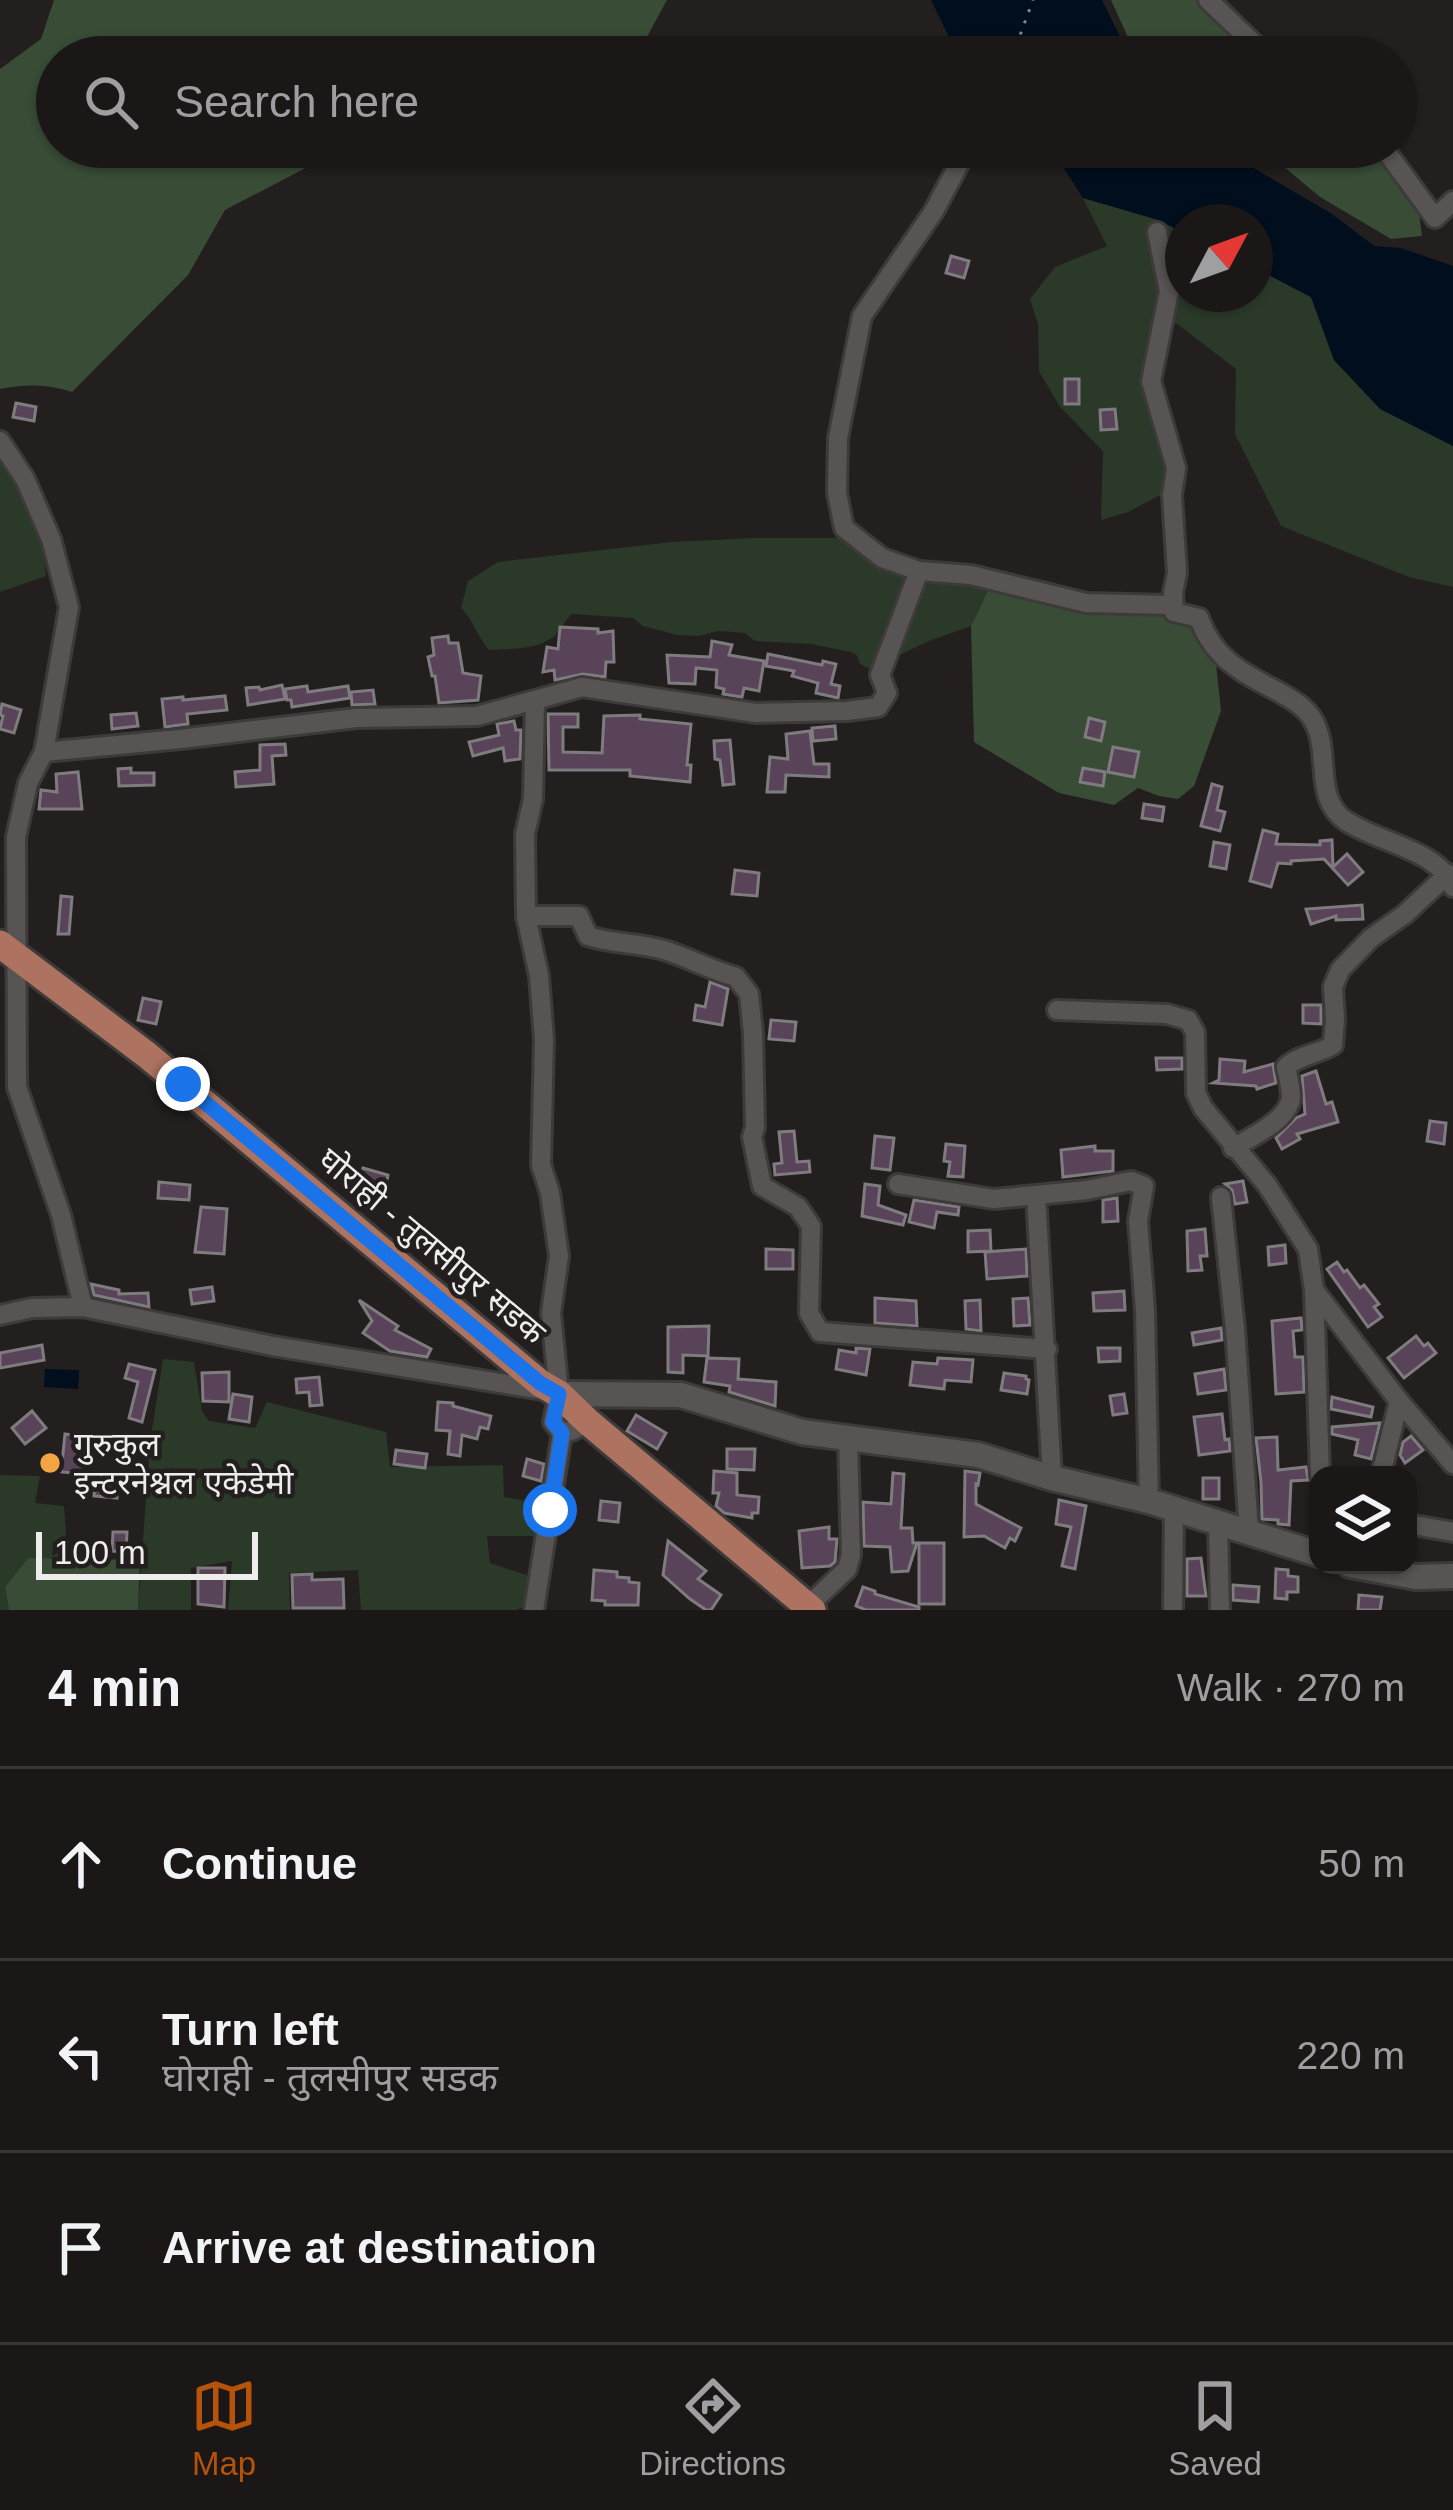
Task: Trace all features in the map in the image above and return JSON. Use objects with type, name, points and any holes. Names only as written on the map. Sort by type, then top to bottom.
[{"type":"main road","name":"घोराही - तुलसीपुर सडक","points":[[7,950],[147,1055],[559,1394],[574,1427],[810,1608]]},
{"type":"street","points":[[1208,0],[1246,36]]},
{"type":"street","points":[[957,168],[934,211],[862,316],[838,438],[837,493],[844,528],[882,558],[919,572],[971,575],[1085,603],[1170,605],[1174,612],[1199,618],[1222,658],[1311,715],[1322,740],[1326,799],[1340,818],[1370,836],[1431,860],[1450,880],[1371,938],[1340,970],[1333,987],[1333,1045],[1292,1060],[1286,1067],[1291,1098],[1287,1108],[1233,1148]]},
{"type":"street","points":[[1398,168],[1435,218],[1453,201]]},
{"type":"street","points":[[1156,232],[1169,291],[1151,381],[1176,468],[1172,495],[1177,573],[1174,612]]},
{"type":"street","points":[[0,441],[25,479],[50,538],[69,607],[44,752],[28,782],[16,838],[7,950],[17,1087],[61,1215],[83,1307]]},
{"type":"street","points":[[44,752],[356,718],[477,716],[582,687],[756,713],[878,707],[887,693],[880,675],[919,572]]},
{"type":"street","points":[[535,701],[532,799],[525,834],[526,916],[539,976],[544,1040],[541,1165],[559,1256],[551,1313],[559,1394]]},
{"type":"street","points":[[526,916],[579,916],[588,937],[646,946],[736,976],[748,994],[753,1034],[752,1137],[761,1186],[798,1207],[811,1226],[809,1313],[820,1332],[1047,1349]]},
{"type":"street","points":[[1057,1010],[1167,1014],[1188,1020],[1195,1032],[1196,1093],[1203,1108],[1267,1185],[1308,1250],[1314,1290],[1320,1466]]},
{"type":"street","points":[[898,1184],[994,1199],[1131,1181],[1144,1186],[1138,1221],[1173,1610]]},
{"type":"street","points":[[1036,1195],[1052,1478]]},
{"type":"street","points":[[1221,1197],[1249,1531]]},
{"type":"street","points":[[1314,1290],[1453,1464]]},
{"type":"street","points":[[0,1315],[32,1308],[83,1307],[273,1346],[559,1394],[680,1395],[802,1432],[978,1455],[1309,1551]]},
{"type":"street","points":[[1383,1466],[1400,1401]]},
{"type":"street","points":[[534,1610],[574,1427]]},
{"type":"street","points":[[810,1608],[847,1569],[851,1555],[848,1438]]},
{"type":"street","points":[[1218,1524],[1220,1610]]},
{"type":"street","points":[[1417,1526],[1453,1532]]},
{"type":"street","points":[[1400,1574],[1453,1576]]},
{"type":"path","points":[[1021,36],[1033,0]]},
{"type":"green space","points":[[54,0],[667,0],[647,36],[42,36]]},
{"type":"green space","points":[[1111,0],[1226,0],[1262,36],[1127,36]]},
{"type":"green space","points":[[36,43],[36,168],[306,168],[225,210],[188,275],[72,392],[36,386],[0,389],[0,69]]},
{"type":"green space","points":[[1285,168],[1410,168],[1422,236],[1391,239],[1320,197]]},
{"type":"green space","points":[[1083,198],[1165,224],[1165,312],[1273,312],[1273,277],[1311,297],[1334,360],[1381,409],[1453,446],[1453,587],[1409,577],[1281,526],[1235,434],[1236,369],[1172,320],[1155,377],[1183,483],[1128,512],[1101,520],[1103,451],[1060,407],[1039,371],[1038,324],[1030,299],[1055,267],[1107,246]]},
{"type":"green space","points":[[0,449],[35,527],[46,576],[0,592]]},
{"type":"green space","points":[[841,538],[990,586],[971,626],[870,669],[851,652],[811,644],[755,641],[745,633],[719,631],[677,635],[643,626],[633,618],[572,614],[545,642],[489,650],[461,608],[468,581],[498,562],[672,542]]},
{"type":"green space","points":[[990,586],[1168,608],[1195,621],[1199,638],[1216,664],[1221,711],[1194,786],[1178,799],[1138,788],[1114,805],[1059,793],[974,742],[971,626]]},
{"type":"green space","points":[[163,1359],[194,1362],[202,1411],[209,1421],[255,1428],[267,1402],[386,1432],[390,1467],[503,1465],[504,1497],[538,1503],[537,1536],[487,1536],[490,1563],[532,1577],[525,1606],[516,1610],[361,1610],[358,1570],[289,1573],[290,1610],[228,1610],[232,1561],[191,1568],[191,1610],[138,1610],[150,1442]]},
{"type":"green space","points":[[0,1475],[40,1476],[35,1503],[64,1506],[68,1559],[28,1558],[5,1587],[9,1610],[0,1610]]},
{"type":"green space","points":[[28,1558],[140,1560],[138,1610],[9,1610],[5,1587]]},
{"type":"water","points":[[931,0],[1102,0],[1120,36],[949,36]]},
{"type":"water","points":[[1064,168],[1254,168],[1332,214],[1374,246],[1401,248],[1453,266],[1453,446],[1380,409],[1334,360],[1311,297],[1273,277],[1273,204],[1165,204],[1165,224],[1083,198]]},
{"type":"water","points":[[45,1369],[79,1370],[78,1389],[44,1387]]},
{"type":"building","points":[[951,256],[969,261],[964,278],[946,273]]},
{"type":"building","points":[[1065,379],[1079,379],[1079,404],[1065,404]]},
{"type":"building","points":[[16,403],[36,407],[34,421],[13,417]]},
{"type":"building","points":[[1115,409],[1117,429],[1101,430],[1100,410]]},
{"type":"building","points":[[560,627],[613,631],[614,662],[606,662],[605,677],[583,674],[555,680],[554,670],[543,672],[547,647],[558,649]]},
{"type":"building","points":[[448,636],[449,643],[458,643],[463,673],[481,676],[478,700],[439,703],[428,657],[434,655],[432,638]]},
{"type":"building","points":[[712,641],[732,645],[729,655],[764,661],[759,691],[744,688],[742,697],[723,694],[724,689],[716,687],[717,670],[696,668],[695,684],[669,683],[667,655],[710,657]]},
{"type":"building","points":[[768,654],[836,664],[831,684],[840,686],[838,698],[816,693],[818,683],[792,676],[794,671],[766,666]]},
{"type":"building","points":[[282,685],[285,699],[248,705],[246,688]]},
{"type":"building","points":[[307,686],[308,692],[348,686],[350,698],[292,707],[285,689]]},
{"type":"building","points":[[373,690],[375,704],[352,705],[351,692]]},
{"type":"building","points":[[225,696],[227,710],[187,714],[188,724],[165,727],[162,699]]},
{"type":"building","points":[[2,704],[21,710],[14,733],[0,729]]},
{"type":"building","points":[[136,713],[138,726],[112,729],[111,715]]},
{"type":"building","points":[[548,714],[578,714],[578,727],[563,727],[563,752],[602,753],[604,716],[640,715],[640,719],[691,724],[690,782],[630,776],[630,770],[549,770]]},
{"type":"building","points":[[1089,718],[1105,722],[1101,741],[1085,737]]},
{"type":"building","points":[[514,721],[516,730],[521,730],[520,759],[505,761],[503,748],[473,756],[469,742],[499,735],[497,724]]},
{"type":"building","points":[[835,726],[836,739],[813,741],[812,728]]},
{"type":"building","points":[[810,731],[814,764],[829,764],[829,777],[786,775],[785,792],[767,792],[770,757],[788,759],[786,734]]},
{"type":"building","points":[[730,740],[734,784],[723,785],[714,741]]},
{"type":"building","points":[[285,744],[286,755],[272,756],[274,784],[236,787],[235,772],[260,770],[260,745]]},
{"type":"building","points":[[1113,747],[1139,752],[1134,777],[1108,772]]},
{"type":"building","points":[[131,768],[131,773],[154,773],[154,785],[119,786],[118,769]]},
{"type":"building","points":[[1083,768],[1105,772],[1103,786],[1080,782]]},
{"type":"building","points":[[78,772],[82,809],[39,809],[41,790],[57,792],[56,774]]},
{"type":"building","points":[[1212,784],[1222,787],[1217,810],[1225,812],[1220,831],[1201,826]]},
{"type":"building","points":[[1144,804],[1164,807],[1162,821],[1142,818]]},
{"type":"building","points":[[1263,830],[1278,834],[1276,844],[1320,845],[1320,841],[1332,840],[1333,867],[1347,854],[1363,872],[1348,885],[1324,859],[1291,861],[1278,863],[1271,887],[1250,881]]},
{"type":"building","points":[[1214,842],[1230,845],[1226,869],[1210,866]]},
{"type":"building","points":[[735,870],[759,873],[757,896],[732,894]]},
{"type":"building","points":[[61,896],[72,897],[69,934],[58,934]]},
{"type":"building","points":[[1362,905],[1363,919],[1336,920],[1336,916],[1311,924],[1306,909]]},
{"type":"building","points":[[710,982],[728,989],[722,1025],[694,1020],[696,1005],[705,1007]]},
{"type":"building","points":[[143,998],[161,1002],[156,1024],[138,1020]]},
{"type":"building","points":[[1303,1005],[1321,1005],[1321,1024],[1303,1023]]},
{"type":"building","points":[[771,1020],[796,1022],[794,1041],[769,1039]]},
{"type":"building","points":[[1156,1058],[1182,1058],[1182,1069],[1157,1070]]},
{"type":"building","points":[[1220,1059],[1245,1061],[1244,1072],[1273,1064],[1276,1083],[1257,1089],[1213,1083],[1219,1080]]},
{"type":"building","points":[[1316,1071],[1326,1104],[1332,1102],[1338,1122],[1297,1134],[1300,1139],[1282,1149],[1276,1138],[1305,1114],[1302,1076]]},
{"type":"building","points":[[1430,1121],[1446,1123],[1444,1144],[1427,1141]]},
{"type":"building","points":[[794,1131],[797,1162],[809,1161],[810,1172],[775,1175],[774,1164],[782,1163],[779,1132]]},
{"type":"building","points":[[875,1136],[894,1138],[890,1170],[872,1168]]},
{"type":"building","points":[[946,1144],[965,1146],[963,1177],[948,1176]]},
{"type":"building","points":[[1095,1146],[1095,1151],[1113,1151],[1113,1171],[1063,1177],[1061,1150]]},
{"type":"building","points":[[363,1168],[388,1175],[386,1186],[360,1179]]},
{"type":"building","points":[[1243,1181],[1247,1202],[1235,1204],[1225,1184]]},
{"type":"building","points":[[159,1182],[190,1185],[189,1200],[158,1198]]},
{"type":"building","points":[[865,1184],[880,1186],[878,1205],[906,1215],[903,1225],[862,1216]]},
{"type":"building","points":[[1117,1198],[1118,1221],[1103,1222],[1103,1200]]},
{"type":"building","points":[[914,1200],[959,1207],[958,1215],[937,1212],[934,1228],[909,1222]]},
{"type":"building","points":[[201,1207],[227,1209],[224,1254],[195,1252]]},
{"type":"building","points":[[1205,1229],[1207,1256],[1200,1256],[1202,1270],[1188,1271],[1187,1231]]},
{"type":"building","points":[[990,1230],[991,1251],[968,1252],[968,1231]]},
{"type":"building","points":[[1285,1245],[1286,1263],[1269,1265],[1268,1247]]},
{"type":"building","points":[[766,1249],[793,1250],[793,1269],[766,1269]]},
{"type":"building","points":[[1026,1249],[1027,1276],[987,1279],[985,1252]]},
{"type":"building","points":[[1337,1262],[1379,1304],[1374,1307],[1382,1317],[1368,1327],[1327,1269]]},
{"type":"building","points":[[91,1284],[119,1290],[119,1294],[148,1293],[149,1307],[94,1295]]},
{"type":"building","points":[[212,1287],[214,1301],[192,1304],[190,1290]]},
{"type":"building","points":[[1124,1291],[1125,1310],[1094,1311],[1093,1293]]},
{"type":"building","points":[[875,1298],[916,1301],[917,1326],[875,1323]]},
{"type":"building","points":[[1028,1298],[1030,1325],[1014,1326],[1013,1299]]},
{"type":"building","points":[[359,1300],[398,1326],[395,1330],[431,1349],[427,1357],[390,1351],[363,1333],[372,1321]]},
{"type":"building","points":[[980,1300],[981,1331],[966,1329],[965,1301]]},
{"type":"building","points":[[1301,1318],[1302,1330],[1293,1331],[1295,1357],[1303,1357],[1304,1392],[1276,1394],[1272,1321]]},
{"type":"building","points":[[709,1326],[708,1356],[683,1355],[683,1373],[668,1372],[668,1327]]},
{"type":"building","points":[[1221,1328],[1222,1340],[1194,1345],[1192,1333]]},
{"type":"building","points":[[1416,1336],[1436,1353],[1404,1378],[1388,1358]]},
{"type":"building","points":[[42,1345],[44,1360],[0,1368],[0,1353]]},
{"type":"building","points":[[856,1348],[870,1349],[866,1375],[836,1369],[839,1350],[856,1353]]},
{"type":"building","points":[[1098,1348],[1120,1348],[1120,1361],[1099,1362]]},
{"type":"building","points":[[707,1358],[739,1359],[738,1379],[776,1382],[775,1406],[729,1392],[730,1386],[704,1382]]},
{"type":"building","points":[[938,1358],[973,1360],[971,1382],[945,1380],[944,1389],[910,1385],[913,1362],[937,1364]]},
{"type":"building","points":[[129,1364],[155,1370],[142,1422],[129,1418],[138,1382],[125,1378]]},
{"type":"building","points":[[1224,1369],[1226,1390],[1198,1394],[1195,1374]]},
{"type":"building","points":[[229,1372],[229,1402],[203,1401],[202,1373]]},
{"type":"building","points":[[1004,1373],[1026,1376],[1027,1394],[1001,1390]]},
{"type":"building","points":[[319,1377],[322,1405],[310,1406],[309,1392],[297,1393],[296,1379]]},
{"type":"building","points":[[233,1394],[252,1397],[249,1422],[229,1419]]},
{"type":"building","points":[[1124,1394],[1127,1413],[1113,1415],[1110,1396]]},
{"type":"building","points":[[1332,1397],[1373,1407],[1371,1417],[1331,1409]]},
{"type":"building","points":[[438,1402],[491,1416],[488,1429],[480,1427],[477,1439],[462,1435],[460,1456],[448,1454],[450,1431],[436,1430]]},
{"type":"building","points":[[32,1411],[46,1428],[25,1444],[12,1428]]},
{"type":"building","points":[[1222,1414],[1230,1451],[1199,1455],[1194,1417]]},
{"type":"building","points":[[636,1415],[666,1433],[657,1449],[627,1431]]},
{"type":"building","points":[[1380,1423],[1371,1459],[1355,1455],[1358,1440],[1332,1434],[1332,1427]]},
{"type":"building","points":[[65,1434],[90,1437],[86,1474],[61,1472]]},
{"type":"building","points":[[1411,1436],[1423,1450],[1405,1463],[1400,1455],[1403,1442]]},
{"type":"building","points":[[1277,1437],[1278,1470],[1306,1467],[1308,1480],[1291,1481],[1289,1525],[1262,1519],[1256,1438]]},
{"type":"building","points":[[727,1449],[755,1449],[754,1470],[727,1469]]},
{"type":"building","points":[[396,1450],[427,1454],[425,1468],[394,1464]]},
{"type":"building","points":[[527,1459],[544,1464],[541,1481],[523,1476]]},
{"type":"building","points":[[714,1471],[737,1473],[737,1495],[759,1497],[758,1513],[752,1513],[752,1518],[724,1513],[716,1506],[719,1493],[713,1493]]},
{"type":"building","points":[[965,1471],[980,1473],[976,1504],[1021,1528],[1005,1548],[984,1536],[964,1537]]},
{"type":"building","points":[[893,1473],[904,1474],[901,1528],[912,1528],[913,1543],[917,1543],[908,1571],[892,1572],[890,1547],[864,1546],[863,1502],[891,1504]]},
{"type":"building","points":[[95,1478],[118,1479],[117,1498],[94,1496]]},
{"type":"building","points":[[1203,1478],[1219,1478],[1219,1499],[1203,1499]]},
{"type":"building","points":[[1059,1500],[1086,1506],[1075,1569],[1062,1566],[1071,1527],[1056,1524]]},
{"type":"building","points":[[601,1501],[620,1503],[618,1522],[599,1520]]},
{"type":"building","points":[[829,1527],[829,1539],[837,1539],[835,1562],[802,1568],[799,1531]]},
{"type":"building","points":[[113,1532],[127,1532],[126,1552],[112,1551]]},
{"type":"building","points":[[668,1541],[706,1571],[698,1579],[721,1595],[711,1610],[663,1575]]},
{"type":"building","points":[[919,1543],[944,1543],[944,1604],[919,1604]]},
{"type":"building","points":[[1201,1558],[1206,1596],[1187,1596],[1187,1559]]},
{"type":"building","points":[[198,1568],[225,1568],[224,1607],[198,1604]]},
{"type":"building","points":[[1276,1569],[1298,1577],[1298,1592],[1287,1592],[1287,1599],[1275,1598]]},
{"type":"building","points":[[594,1570],[617,1572],[617,1577],[639,1583],[638,1605],[592,1600]]},
{"type":"building","points":[[312,1574],[312,1580],[343,1579],[344,1608],[293,1608],[292,1575]]},
{"type":"building","points":[[1233,1585],[1259,1587],[1258,1602],[1233,1600]]},
{"type":"building","points":[[863,1587],[919,1607],[919,1610],[856,1606]]},
{"type":"building","points":[[1359,1595],[1382,1597],[1380,1610],[1358,1610]]},
{"type":"place","name":"गुरुकुल इन्टरनेश्नल एकेडेमी","points":[[50,1463]]},
{"type":"route","points":[[183,1084],[559,1394],[553,1422],[562,1433],[550,1510]]}]
